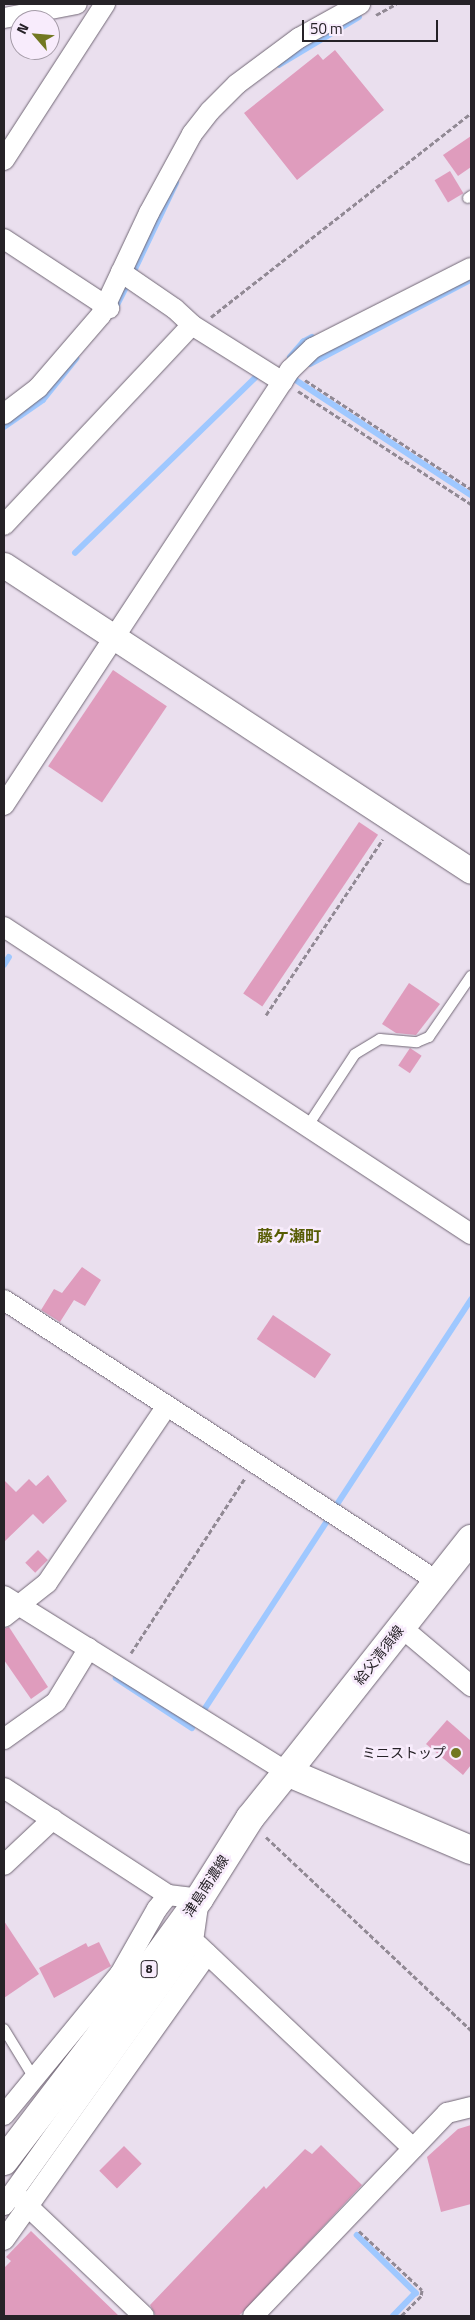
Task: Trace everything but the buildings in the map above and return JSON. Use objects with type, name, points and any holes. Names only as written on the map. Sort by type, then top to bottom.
[{"type":"main road","name":"給父清須線","points":[[287,1772],[471,1539]]},
{"type":"main road","points":[[287,1772],[471,1850]]},
{"type":"main road","name":"津島南濃線","points":[[7,2186],[199,1899],[250,1818],[287,1772]]},
{"type":"street","points":[[4,18],[77,4]]},
{"type":"street","points":[[4,160],[105,4]]},
{"type":"street","points":[[4,414],[38,388],[107,306],[121,272],[183,150],[210,111],[237,84],[299,38],[365,11]]},
{"type":"street","points":[[4,238],[107,306]]},
{"type":"street","points":[[4,804],[286,376],[313,348],[471,268]]},
{"type":"street","points":[[121,272],[176,309],[194,327],[286,376]]},
{"type":"street","points":[[4,525],[194,327]]},
{"type":"street","points":[[4,565],[471,871]]},
{"type":"street","points":[[4,927],[471,1234]]},
{"type":"street","points":[[4,1300],[437,1581]]},
{"type":"street","points":[[9,1606],[47,1583],[166,1406]]},
{"type":"street","points":[[9,1606],[89,1648],[287,1772]]},
{"type":"street","points":[[401,1627],[471,1686]]},
{"type":"street","points":[[4,1739],[56,1702],[89,1648]]},
{"type":"street","points":[[4,1788],[168,1895],[199,1899],[200,1947],[28,2207],[4,2240]]},
{"type":"street","points":[[4,1865],[53,1819]]},
{"type":"street","points":[[4,2115],[120,1974],[157,1908],[168,1895]]},
{"type":"street","points":[[200,1947],[413,2148]]},
{"type":"street","points":[[144,2316],[7,2186],[200,1947]]},
{"type":"street","points":[[253,2316],[447,2113],[471,2107]]},
{"type":"lane","points":[[307,1127],[355,1054],[380,1039],[416,1042],[429,1037],[471,976]]},
{"type":"lane","points":[[4,2029],[34,2078]]},
{"type":"path","points":[[365,11],[396,4]]},
{"type":"path","points":[[194,327],[471,113]]},
{"type":"path","points":[[286,376],[471,489]]},
{"type":"path","points":[[286,376],[471,504]]},
{"type":"path","points":[[266,1015],[395,821]]},
{"type":"path","points":[[121,1668],[255,1463]]},
{"type":"path","points":[[266,1837],[471,2030]]},
{"type":"path","points":[[346,2219],[422,2290],[421,2296],[401,2316]]},
{"type":"waterway","points":[[279,65],[359,17]]},
{"type":"waterway","points":[[135,269],[176,183]]},
{"type":"waterway","points":[[310,364],[471,280]]},
{"type":"waterway","points":[[115,309],[126,287]]},
{"type":"waterway","points":[[290,357],[303,342],[312,337]]},
{"type":"waterway","points":[[4,427],[43,400],[76,359]]},
{"type":"waterway","points":[[75,553],[255,378]]},
{"type":"waterway","points":[[296,380],[471,495]]},
{"type":"waterway","points":[[4,965],[9,957]]},
{"type":"waterway","points":[[338,1503],[471,1300]]},
{"type":"waterway","points":[[204,1710],[326,1523]]},
{"type":"waterway","points":[[116,1678],[192,1728]]},
{"type":"waterway","points":[[357,2235],[416,2293],[394,2316]]},
{"type":"place","name":"ミニストップ","points":[[456,1753]]},
{"type":"district","name":"藤ケ瀬町","points":[[289,1236]]}]
